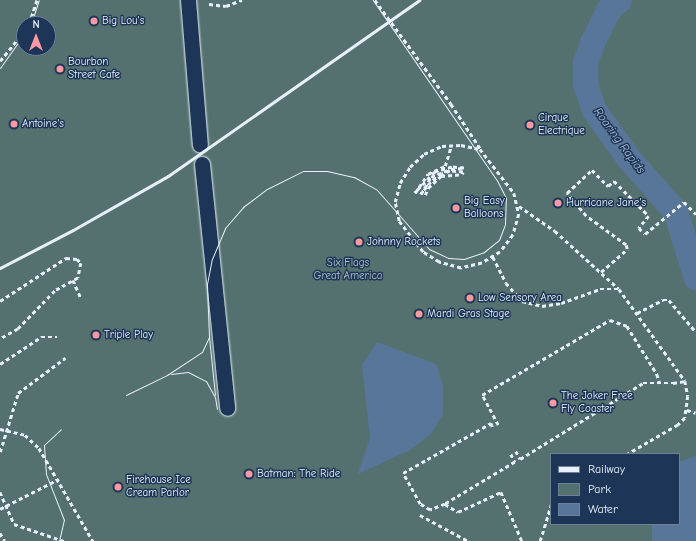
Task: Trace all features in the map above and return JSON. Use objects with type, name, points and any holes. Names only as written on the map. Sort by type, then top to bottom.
[{"type":"lane","points":[[195,1],[200,145]]},
{"type":"lane","points":[[202,164],[227,408]]},
{"type":"path","points":[[32,16],[37,0]]},
{"type":"path","points":[[195,1],[226,6],[242,0]]},
{"type":"path","points":[[375,0],[451,104],[480,149],[514,193],[519,206],[519,214],[513,235],[500,252],[482,264],[460,268],[439,262],[423,252],[396,214],[395,202],[400,183],[410,167],[424,154],[451,146],[480,149]]},
{"type":"path","points":[[1,60],[16,41]]},
{"type":"path","points":[[425,195],[428,188],[441,176],[462,174],[463,172],[450,171],[442,174],[431,182],[421,194],[432,177],[451,169],[464,168],[452,167],[435,172],[428,176],[416,193],[428,174],[445,166],[451,146]]},
{"type":"path","points":[[601,272],[627,249],[626,245],[586,216],[567,193],[592,170],[608,186],[614,181],[649,216],[639,228],[645,234],[684,202],[696,214]]},
{"type":"path","points":[[519,206],[543,221],[618,289],[637,313],[685,381],[687,410],[686,418],[678,425],[630,453]]},
{"type":"path","points":[[0,301],[72,257],[81,263],[81,272],[74,280],[55,291],[18,329],[0,339]]},
{"type":"path","points":[[492,257],[506,283],[522,301],[542,306],[561,303],[600,289],[618,289]]},
{"type":"path","points":[[74,280],[82,298]]},
{"type":"path","points":[[637,313],[663,300],[673,301],[696,332]]},
{"type":"path","points":[[498,424],[482,395],[610,320],[627,326],[657,374],[660,384]]},
{"type":"path","points":[[0,364],[41,337],[57,337]]},
{"type":"path","points":[[0,452],[18,393],[65,358]]},
{"type":"path","points":[[516,451],[520,459],[642,383],[660,384],[685,381]]},
{"type":"path","points":[[687,410],[696,413]]},
{"type":"path","points":[[493,428],[491,422],[403,473],[420,504],[430,510],[445,504],[515,462],[511,454]]},
{"type":"path","points":[[0,429],[26,435],[33,441],[59,479],[93,541]]},
{"type":"path","points":[[0,509],[59,479]]},
{"type":"path","points":[[0,492],[14,524],[64,541]]},
{"type":"path","points":[[445,504],[458,512],[501,492],[522,541]]},
{"type":"path","points":[[540,541],[550,507]]},
{"type":"path","points":[[420,515],[468,541]]},
{"type":"path","points":[[0,533],[5,541]]},
{"type":"green space","name":"Six Flags Great America","points":[[0,0],[696,0],[696,541],[0,541]]},
{"type":"water","points":[[377,342],[436,364],[443,385],[443,414],[431,434],[410,450],[358,474],[370,438],[362,365]]},
{"type":"water","points":[[696,456],[696,541],[652,541],[652,525],[680,525],[680,462]]},
{"type":"waterway","name":"Roaring Rapids","points":[[619,0],[609,8],[592,43],[585,62],[585,84],[594,110],[629,159],[675,211],[696,278]]},
{"type":"tram line","points":[[34,16],[39,0]]},
{"type":"tram line","points":[[126,395],[167,375],[202,352],[209,337],[207,284],[212,259],[225,228],[243,207],[267,189],[303,171],[327,171],[354,177],[377,190],[429,249],[448,258],[464,259],[484,252],[499,240],[505,224],[506,198],[498,182],[373,0]]},
{"type":"tram line","points":[[0,68],[16,45]]},
{"type":"tram line","points":[[209,337],[215,395]]},
{"type":"tram line","points":[[171,374],[188,372],[206,381],[215,397],[217,409]]},
{"type":"tram line","points":[[59,541],[64,520],[46,474],[44,445],[61,429]]},
{"type":"railway","points":[[0,268],[73,230],[168,176],[419,0]]},
{"type":"place","name":"Big Lou's","points":[[94,21]]},
{"type":"place","name":"Bourbon Street Cafe","points":[[60,69]]},
{"type":"place","name":"Antoine's","points":[[14,124]]},
{"type":"place","name":"Cirque Electrique","points":[[530,125]]},
{"type":"place","name":"Hurricane Jane's","points":[[558,203]]},
{"type":"place","name":"Big Easy Balloons","points":[[456,208]]},
{"type":"place","name":"Johnny Rockets","points":[[359,242]]},
{"type":"place","name":"Low Sensory Area","points":[[470,298]]},
{"type":"place","name":"Mardi Gras Stage","points":[[419,314]]},
{"type":"place","name":"Triple Play","points":[[96,335]]},
{"type":"place","name":"The Joker Free Fly Coaster","points":[[553,403]]},
{"type":"place","name":"Batman: The Ride","points":[[249,474]]},
{"type":"place","name":"Firehouse Ice Cream Parlor","points":[[118,487]]}]
